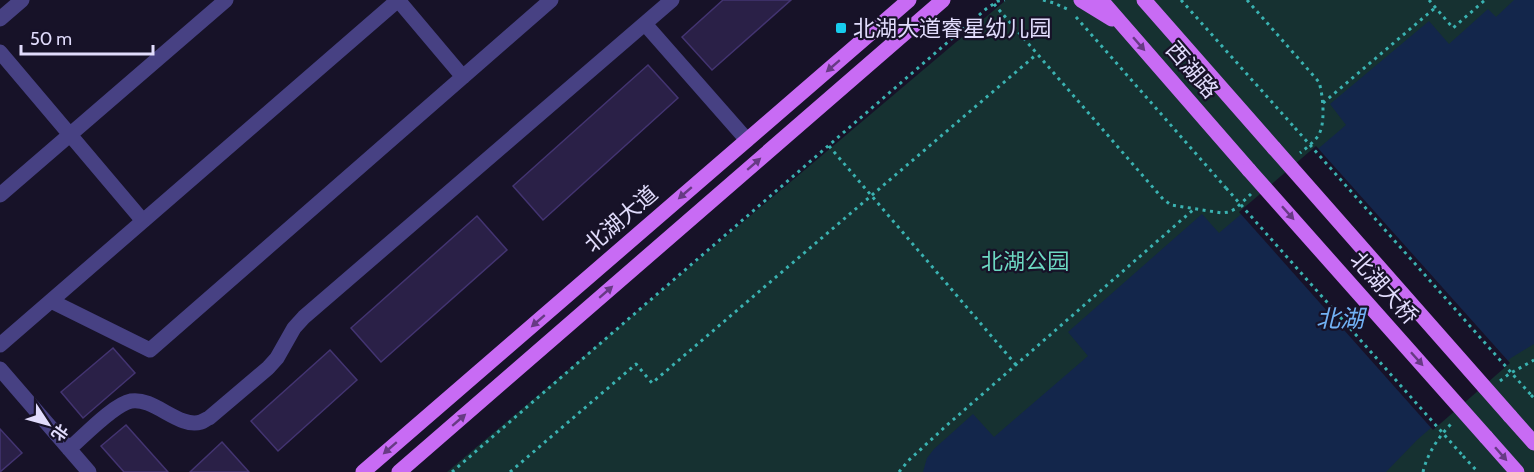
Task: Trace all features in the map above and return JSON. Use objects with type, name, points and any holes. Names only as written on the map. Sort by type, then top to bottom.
[{"type":"main road","name":"北湖大道","points":[[363,472],[909,0]]},
{"type":"main road","name":"北湖大道","points":[[399,472],[943,0]]},
{"type":"main road","points":[[1081,0],[1123,25]]},
{"type":"main road","name":"西湖路","points":[[1101,0],[1249,170]]},
{"type":"main road","name":"西湖路","points":[[1145,1],[1274,148]]},
{"type":"main road","name":"北湖大桥","points":[[1274,148],[1534,443]]},
{"type":"main road","name":"北湖大桥","points":[[1249,170],[1516,472]]},
{"type":"street","points":[[0,19],[22,0]]},
{"type":"street","points":[[0,195],[226,0]]},
{"type":"street","points":[[0,345],[398,0],[463,77]]},
{"type":"street","points":[[51,301],[150,350],[551,0]]},
{"type":"street","points":[[69,449],[122,404],[133,400],[145,402],[188,423],[200,423],[209,418],[273,363],[294,327],[304,317],[672,0]]},
{"type":"street","points":[[645,24],[747,140]]},
{"type":"street","points":[[0,52],[143,221]]},
{"type":"street","points":[[0,369],[89,472]]},
{"type":"path","points":[[452,472],[986,9],[998,1],[1005,0]]},
{"type":"path","points":[[1043,0],[1069,10]]},
{"type":"path","points":[[1181,0],[1533,397]]},
{"type":"path","points":[[1429,0],[1453,28],[1485,0]]},
{"type":"path","points":[[1323,103],[1436,7]]},
{"type":"path","points":[[1075,17],[1478,472]]},
{"type":"path","points":[[510,472],[636,364],[652,383],[1037,54]]},
{"type":"path","points":[[829,146],[1017,366]]},
{"type":"path","points":[[898,472],[938,433],[1194,209]]},
{"type":"green space","name":"北湖公园","points":[[1006,0],[1534,0],[1534,472],[447,472]]},
{"type":"water","name":"北湖","points":[[1514,0],[1534,0],[1534,344],[1511,358],[1417,440],[1386,472],[923,472],[927,458],[934,449],[973,414],[994,437],[1088,356],[1068,332],[1202,214],[1219,233],[1346,125],[1330,104],[1429,21],[1449,44],[1488,9],[1496,17]]},
{"type":"pier","points":[[1316,146],[1510,363],[1433,430],[1239,212]]},
{"type":"building","points":[[723,0],[791,0],[712,70],[682,37]]},
{"type":"building","points":[[648,65],[678,98],[543,220],[513,186]]},
{"type":"building","points":[[477,216],[507,250],[381,362],[351,328]]},
{"type":"building","points":[[113,348],[135,373],[83,418],[61,392]]},
{"type":"building","points":[[330,350],[357,380],[278,451],[251,421]]},
{"type":"building","points":[[126,425],[168,472],[124,472],[101,446]]},
{"type":"building","points":[[0,429],[22,453],[0,472]]},
{"type":"building","points":[[222,442],[249,472],[190,472]]},
{"type":"place","name":"北湖大道睿星幼儿园","points":[[841,28]]}]
